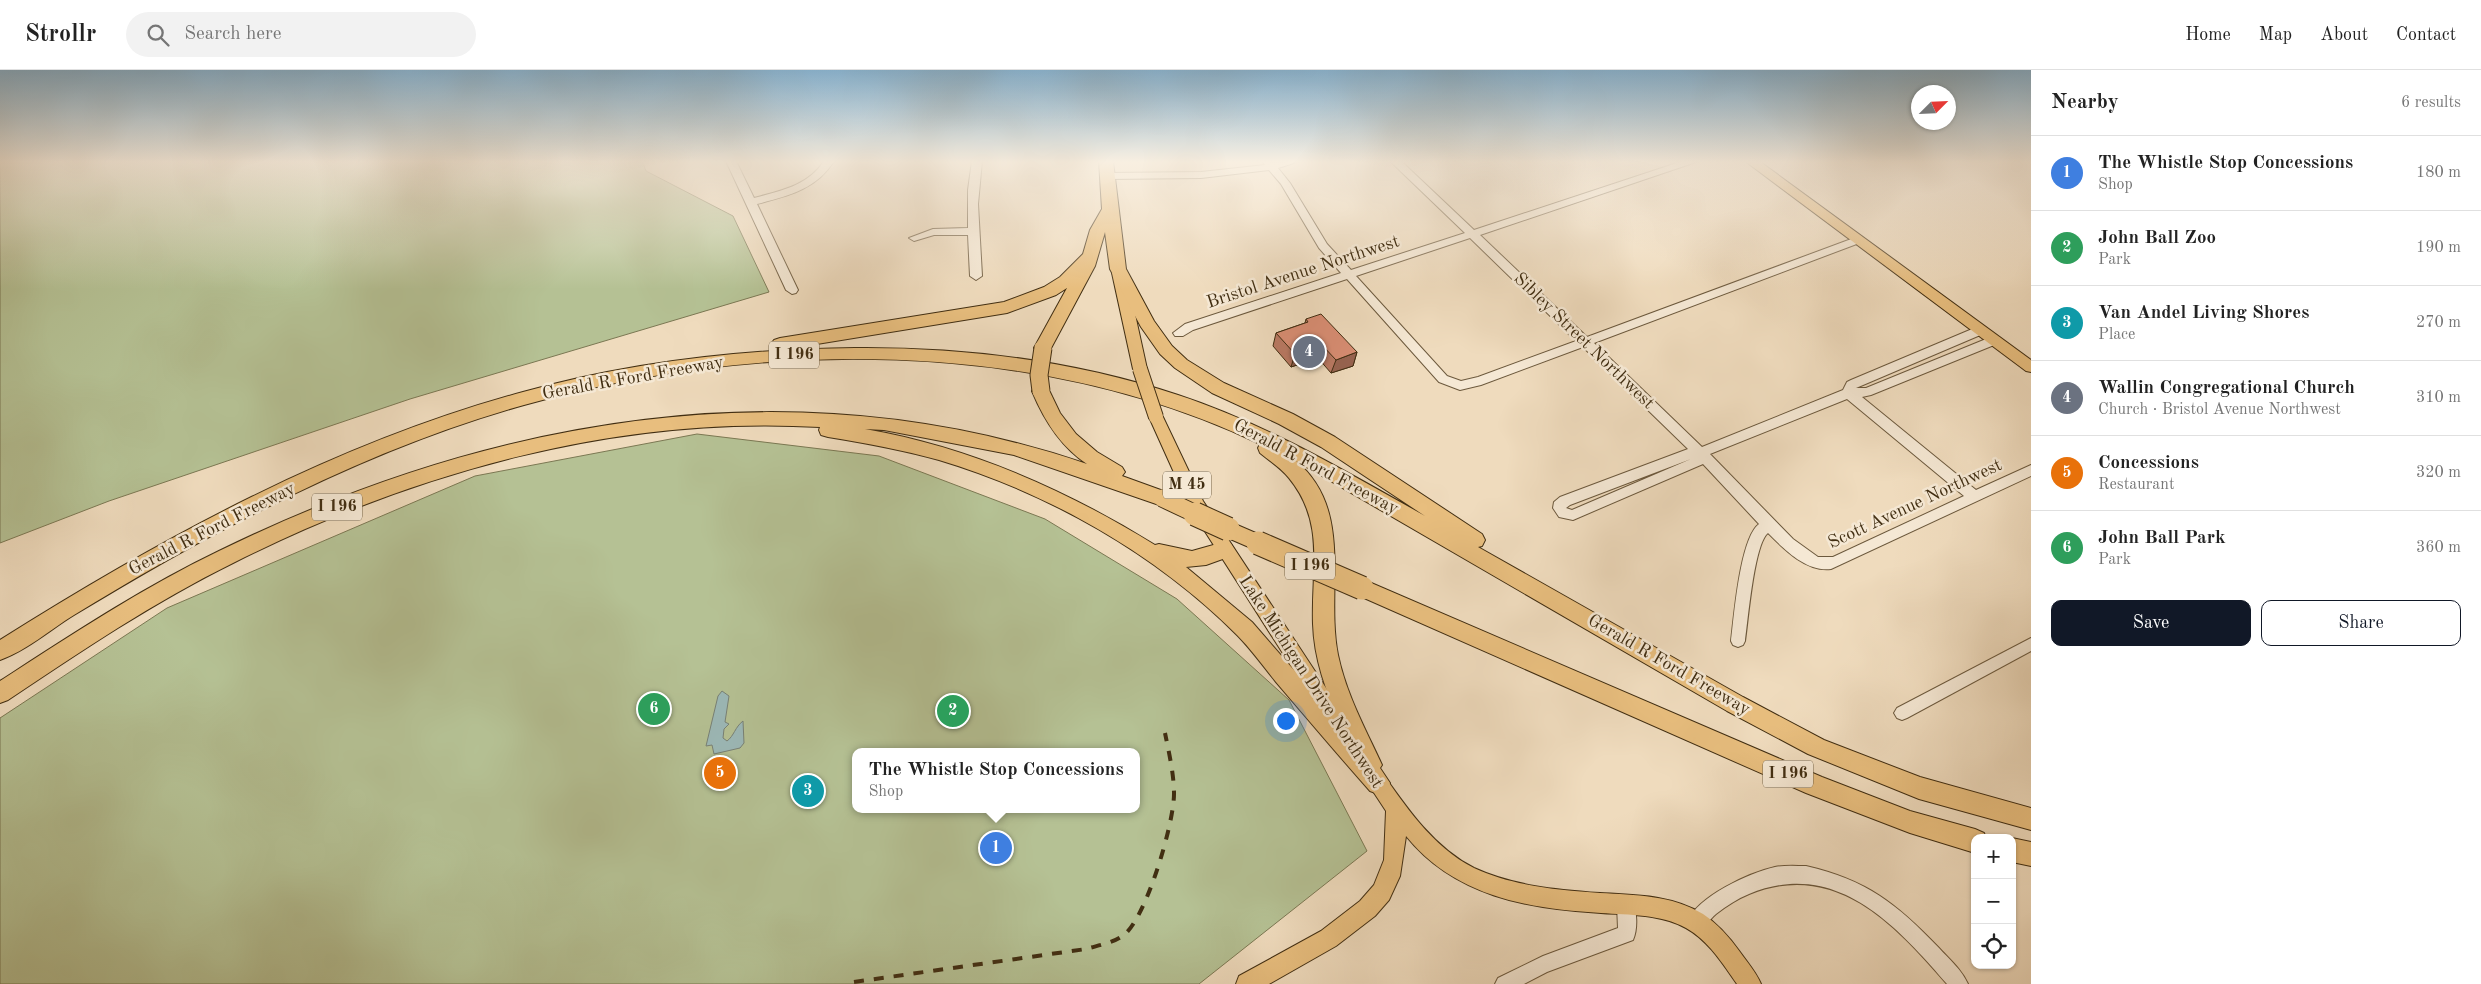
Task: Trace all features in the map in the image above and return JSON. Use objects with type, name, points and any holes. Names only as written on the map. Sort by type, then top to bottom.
[{"type":"highway","name":"Lake Michigan Drive Northwest","points":[[1109,204],[1118,269]]},
{"type":"highway","points":[[1110,209],[1098,230],[1090,258],[1043,348],[1039,375],[1041,391],[1054,421],[1086,455],[1160,496]]},
{"type":"highway","points":[[597,381],[632,369],[1007,307],[1050,291],[1066,281],[1090,258]]},
{"type":"highway","points":[[1118,269],[1155,337],[1181,364],[1218,388],[1286,419],[1373,470],[1592,621]]},
{"type":"highway","name":"Gerald R Ford Freeway","points":[[0,651],[92,593],[232,515],[348,462],[418,433],[494,407],[597,381],[666,368],[738,360],[816,354],[878,353],[949,357],[1048,369],[1133,387],[1250,430],[1304,457],[1735,704],[1816,747],[1919,788],[1971,804],[2031,818]]},
{"type":"highway","points":[[1175,402],[1264,446],[1284,459],[1310,492],[1322,519],[1326,540],[1324,626],[1327,655],[1336,683],[1378,783]]},
{"type":"highway","name":"Gerald R Ford Freeway","points":[[0,694],[125,612],[184,579],[265,538],[338,506],[401,482],[528,445],[640,425],[705,419],[773,416],[834,418],[922,428],[1023,451],[1160,496],[1258,543],[1814,785],[1910,822],[1971,840]]},
{"type":"highway","points":[[705,419],[836,431],[884,439],[943,455],[1004,475],[1072,506],[1136,542],[1189,580],[1246,630],[1378,783]]},
{"type":"highway","points":[[1136,542],[1184,560],[1207,557],[1224,550]]},
{"type":"highway","points":[[2016,851],[2031,854]]},
{"type":"main road","points":[[1809,204],[2031,367]]},
{"type":"main road","name":"Lake Michigan Drive Northwest","points":[[1118,269],[1140,369],[1156,417],[1196,504],[1224,550],[1396,811],[1443,861],[1486,885],[1552,900],[1668,910],[1696,922],[1716,940],[1750,984]]},
{"type":"main road","points":[[1247,984],[1346,926],[1372,904],[1390,877],[1395,849],[1396,811]]},
{"type":"street","points":[[752,204],[792,290]]},
{"type":"street","points":[[973,204],[972,231],[976,276]]},
{"type":"street","points":[[1297,204],[1314,232],[1349,275],[1443,379],[1460,386],[1480,381],[1858,240]]},
{"type":"street","name":"Sibley Street Northwest","points":[[1441,204],[1700,453],[1800,553],[1814,562]]},
{"type":"street","name":"Bristol Avenue Northwest","points":[[1180,333],[1189,327],[1565,204]]},
{"type":"street","points":[[914,238],[933,232],[972,231]]},
{"type":"street","points":[[1849,393],[1852,385],[1855,383],[1981,330]]},
{"type":"street","points":[[1561,512],[1559,506],[1565,501],[1689,454],[1700,453],[1849,393],[1867,392],[1995,340]]},
{"type":"street","points":[[1849,393],[1975,497]]},
{"type":"street","name":"Scott Avenue Northwest","points":[[1814,562],[1820,565],[1836,562],[2031,470]]},
{"type":"street","points":[[1738,641],[1745,585],[1754,546],[1758,532],[1770,524]]},
{"type":"street","points":[[1902,713],[2031,644]]},
{"type":"street","points":[[1696,922],[1710,906],[1770,875],[1811,873],[1858,892],[1877,902],[1916,935],[1959,984]]},
{"type":"street","points":[[1504,984],[1544,965],[1627,934],[1626,905]]},
{"type":"green space","points":[[0,204],[709,204],[733,216],[769,292],[410,399],[109,501],[0,543]]},
{"type":"green space","points":[[697,434],[879,456],[1045,519],[1177,599],[1289,700],[1367,851],[1199,984],[0,984],[0,718],[167,608],[475,476]]},
{"type":"water","points":[[722,691],[729,696],[725,722],[729,724],[724,729],[723,738],[727,741],[743,721],[744,743],[740,748],[714,754],[712,745],[706,746],[718,696]]},
{"type":"building","points":[[1321,314],[1357,352],[1336,360],[1322,345],[1295,354],[1276,333],[1308,322],[1306,319]]},
{"type":"railway","points":[[854,982],[1086,949],[1111,942],[1125,934],[1142,908],[1150,889],[1158,868],[1173,808],[1174,786],[1165,733]]},
{"type":"place","name":"Wallin Congregational Church","points":[[1309,352]]},
{"type":"place","name":"John Ball Park","points":[[654,709]]},
{"type":"place","name":"John Ball Zoo","points":[[953,711]]},
{"type":"place","name":"Concessions","points":[[720,773]]},
{"type":"place","name":"Van Andel Living Shores","points":[[808,791]]},
{"type":"place","name":"The Whistle Stop Concessions","points":[[996,848]]}]
